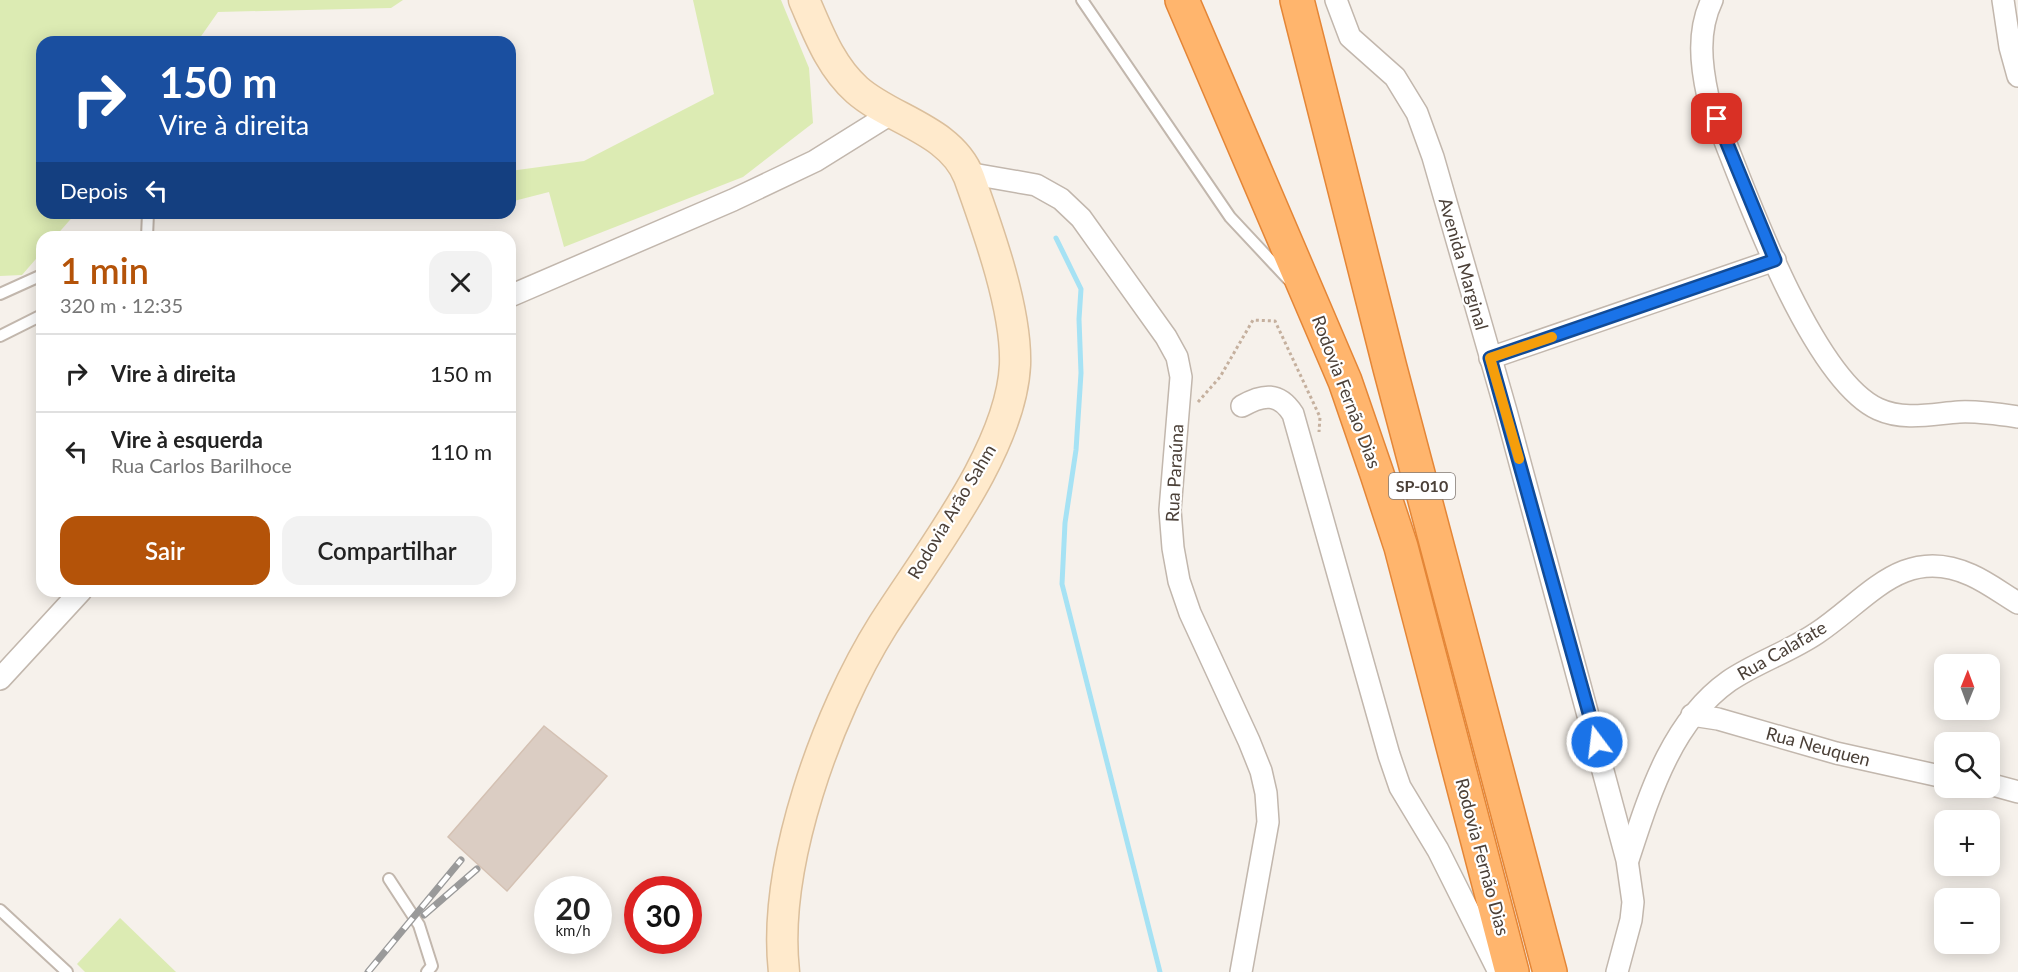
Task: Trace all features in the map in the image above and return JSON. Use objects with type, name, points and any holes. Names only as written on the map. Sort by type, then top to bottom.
[{"type":"highway","name":"Rodovia Fernão Dias","points":[[1182,0],[1345,381],[1401,547],[1512,972]]},
{"type":"highway","name":"Rodovia Fernão Dias","points":[[1297,0],[1388,357],[1550,972]]},
{"type":"highway","points":[[1306,34],[1317,0]]},
{"type":"street","name":"Rodovia Arão Sahm","points":[[784,972],[782,920],[788,873],[814,775],[855,674],[882,626],[973,483],[995,441],[1011,399],[1015,364],[1013,331],[1002,281],[967,173],[952,153],[930,134],[858,92],[839,72],[804,0]]},
{"type":"street","name":"Avenida Marginal","points":[[1336,0],[1350,37],[1395,77],[1417,113],[1432,157],[1594,731],[1628,860],[1633,902],[1631,920],[1617,972]]},
{"type":"street","points":[[1712,0],[1701,47],[1708,97],[1775,260],[1810,333],[1843,381],[1859,397],[1878,409],[1899,416],[1982,412],[2018,417]]},
{"type":"street","points":[[2003,0],[2010,47],[2018,76]]},
{"type":"street","points":[[516,293],[733,200],[815,160],[892,113]]},
{"type":"street","name":"Rua Paraúna","points":[[967,173],[1036,185],[1061,199],[1081,218],[1166,337],[1177,357],[1181,377],[1170,510],[1179,582],[1190,613],[1250,741],[1266,793],[1268,822],[1241,972]]},
{"type":"street","points":[[1490,358],[1775,260]]},
{"type":"street","points":[[1242,406],[1262,397],[1271,397],[1287,405],[1293,414],[1385,744],[1400,787],[1438,850],[1499,972]]},
{"type":"street","name":"Rua Calafate","points":[[1628,860],[1644,810],[1671,750],[1692,715],[1729,682],[1755,666],[1800,645],[1893,575],[1911,568],[1930,565],[1951,567],[1972,575],[2018,603]]},
{"type":"street","points":[[0,679],[75,597]]},
{"type":"street","name":"Rua Neuquen","points":[[1692,715],[1718,719],[1836,753],[1934,775]]},
{"type":"street","points":[[2000,787],[2018,792]]},
{"type":"lane","points":[[1082,0],[1230,217],[1312,304]]},
{"type":"lane","points":[[0,294],[36,278]]},
{"type":"lane","points":[[0,336],[36,318]]},
{"type":"lane","points":[[389,879],[419,925],[432,966],[427,972]]},
{"type":"lane","points":[[0,910],[67,972]]},
{"type":"green space","points":[[0,0],[403,0],[391,8],[218,12],[201,36],[36,36],[36,219],[71,219],[60,231],[36,231],[36,259],[22,275],[0,276]]},
{"type":"green space","points":[[693,0],[781,0],[809,68],[813,123],[743,177],[564,247],[549,192],[516,200],[516,170],[584,161],[714,94]]},
{"type":"green space","points":[[120,918],[176,972],[85,972],[77,964]]},
{"type":"building","points":[[544,726],[607,776],[507,891],[448,837]]},
{"type":"waterway","points":[[1056,238],[1081,289],[1079,319],[1081,373],[1076,450],[1065,523],[1062,584],[1160,972]]},
{"type":"railway","points":[[368,972],[461,860]]},
{"type":"railway","points":[[424,915],[477,869]]},
{"type":"slow traffic","points":[[1519,459],[1490,358],[1552,337]]},
{"type":"route","points":[[1597,742],[1490,358],[1775,260],[1717,119]]}]
